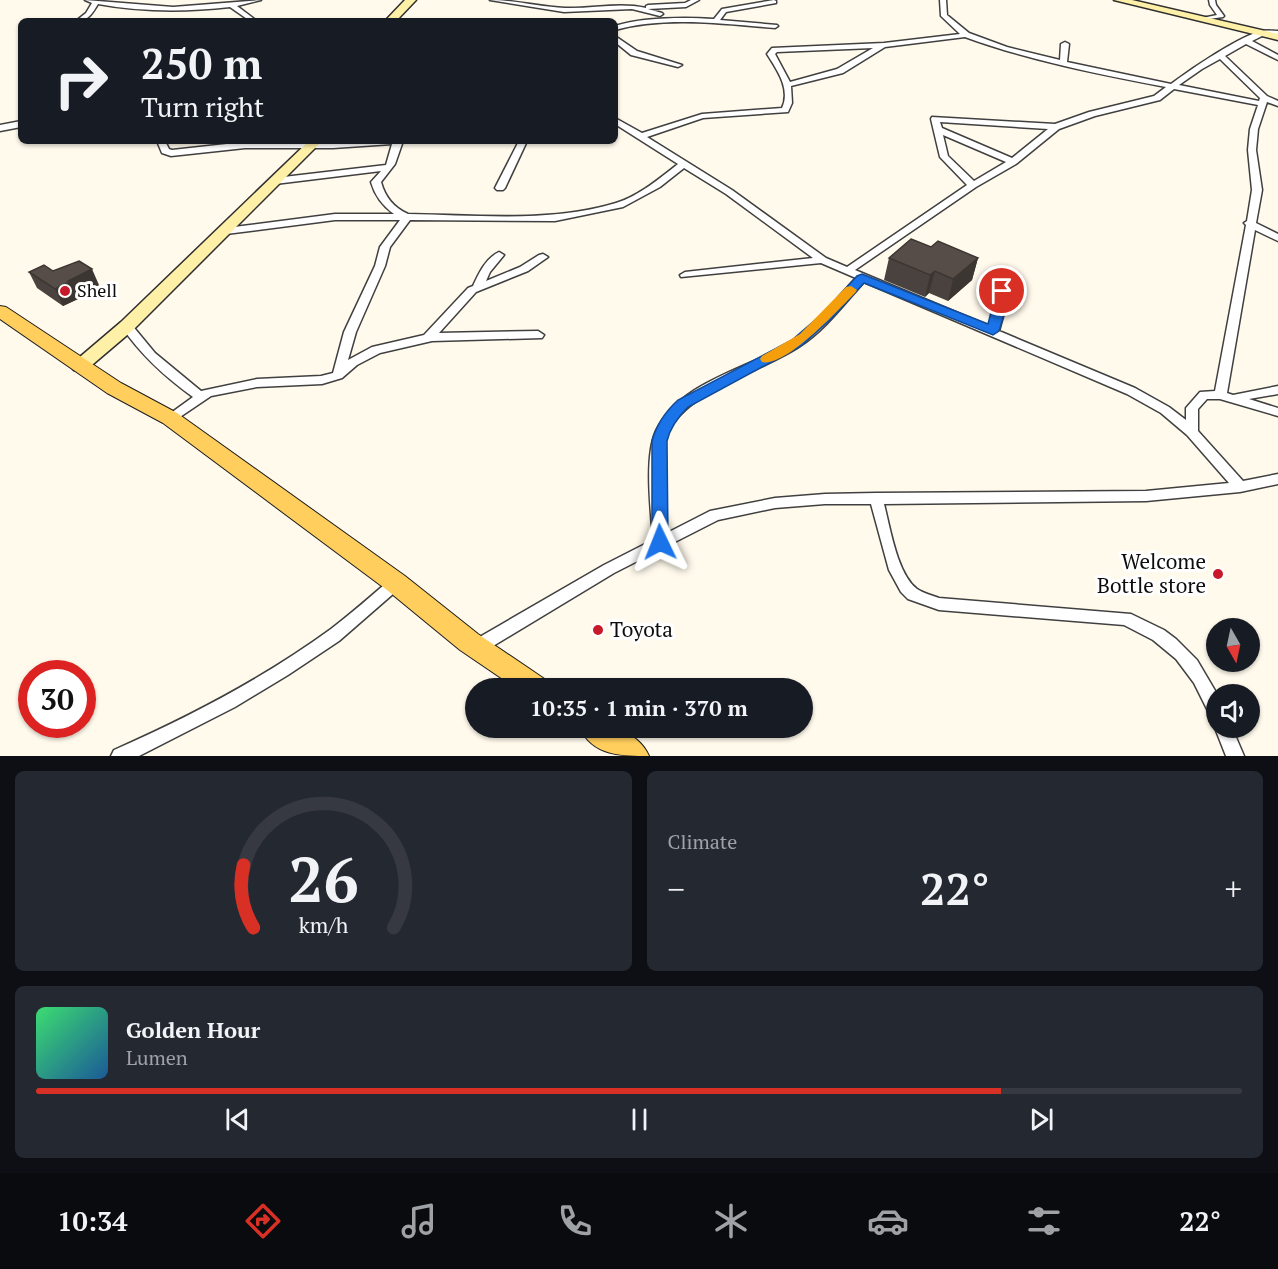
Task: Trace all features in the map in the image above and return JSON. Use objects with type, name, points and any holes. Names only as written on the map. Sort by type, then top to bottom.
[{"type":"main road","points":[[0,311],[114,388],[170,418],[396,583],[477,647],[522,678]]},
{"type":"main road","points":[[609,738],[635,756]]},
{"type":"street","points":[[186,8],[189,0]]},
{"type":"street","points":[[84,18],[89,14],[92,1],[144,7],[186,8],[232,5],[258,0]]},
{"type":"street","points":[[393,18],[411,0]]},
{"type":"street","points":[[493,0],[564,10],[668,6],[690,4],[696,0]]},
{"type":"street","points":[[943,0],[944,16],[966,35],[1004,49],[1173,87],[1278,105]]},
{"type":"street","points":[[1119,0],[1146,3],[1204,19],[1278,35]]},
{"type":"street","points":[[1204,19],[1221,16],[1212,0]]},
{"type":"street","points":[[716,21],[724,10],[774,2]]},
{"type":"street","points":[[232,5],[248,18]]},
{"type":"street","points":[[660,18],[668,6]]},
{"type":"street","points":[[632,7],[660,18]]},
{"type":"street","points":[[564,10],[566,18]]},
{"type":"street","points":[[618,27],[660,18],[774,26]]},
{"type":"street","points":[[847,272],[973,185],[1013,162],[1056,127],[1092,114],[1148,101],[1220,55],[1263,33]]},
{"type":"street","points":[[641,136],[702,116],[784,110],[788,104],[788,85],[772,52],[884,45],[966,35]]},
{"type":"street","points":[[618,40],[634,53],[678,65]]},
{"type":"street","points":[[1246,41],[1278,58]]},
{"type":"street","points":[[1063,63],[1065,44]]},
{"type":"street","points":[[788,85],[840,71],[884,45]]},
{"type":"street","points":[[1220,55],[1263,101]]},
{"type":"street","points":[[1226,397],[1249,223],[1257,190],[1252,150],[1254,129],[1263,101]]},
{"type":"street","points":[[973,185],[944,157],[935,119],[1056,127]]},
{"type":"street","points":[[618,122],[729,192],[822,260],[1131,391],[1165,410],[1192,432],[1240,487]]},
{"type":"street","points":[[0,128],[18,125]]},
{"type":"street","points":[[938,129],[1013,162]]},
{"type":"street","points":[[162,144],[165,152],[171,153],[245,145],[280,144]]},
{"type":"street","points":[[80,366],[127,326],[313,144]]},
{"type":"street","points":[[397,144],[389,167],[376,182],[377,190],[394,210],[407,218]]},
{"type":"street","points":[[500,188],[522,144]]},
{"type":"street","points":[[226,231],[335,217],[561,217],[629,201],[657,185],[685,163]]},
{"type":"street","points":[[275,181],[389,167]]},
{"type":"street","points":[[338,375],[350,332],[380,266],[385,247],[407,218]]},
{"type":"street","points":[[1249,223],[1278,238]]},
{"type":"street","points":[[428,338],[478,286],[485,271],[499,255]]},
{"type":"street","points":[[478,286],[524,269],[543,257]]},
{"type":"street","points":[[685,275],[822,260]]},
{"type":"street","points":[[660,542],[658,450],[662,432],[675,411],[692,398],[796,343],[826,317],[862,278]]},
{"type":"street","points":[[993,331],[1003,298],[999,282]]},
{"type":"street","points":[[127,326],[134,338],[170,375],[200,396]]},
{"type":"street","points":[[170,418],[200,396],[257,383],[322,380],[338,375],[353,362],[376,351],[428,338],[459,335],[538,335]]},
{"type":"street","points":[[1226,397],[1278,390]]},
{"type":"street","points":[[1192,432],[1192,408],[1196,401],[1204,395],[1226,397],[1278,411]]},
{"type":"street","points":[[477,647],[660,542],[715,515],[744,508],[775,503],[876,498],[1146,496],[1240,487],[1278,479]]},
{"type":"street","points":[[876,498],[899,578],[906,590],[918,598],[939,604],[1126,619],[1171,642],[1206,688]]},
{"type":"street","points":[[120,756],[239,696],[300,658],[334,635],[396,583]]},
{"type":"street","points":[[1228,738],[1235,756]]},
{"type":"building","points":[[911,239],[931,247],[938,241],[978,258],[953,279],[935,271],[930,275],[889,258]]},
{"type":"building","points":[[79,261],[92,269],[55,289],[29,272],[44,265],[53,271]]},
{"type":"slow traffic","points":[[767,359],[788,349],[804,337],[851,290]]},
{"type":"place","name":"Shell","points":[[65,291]]},
{"type":"place","name":"Welcome Bottle store","points":[[1218,574]]},
{"type":"place","name":"Toyota","points":[[598,630]]},
{"type":"route","points":[[660,542],[658,450],[662,432],[675,411],[683,404],[788,349],[826,317],[862,278],[993,331],[1003,298],[1002,291]]}]
